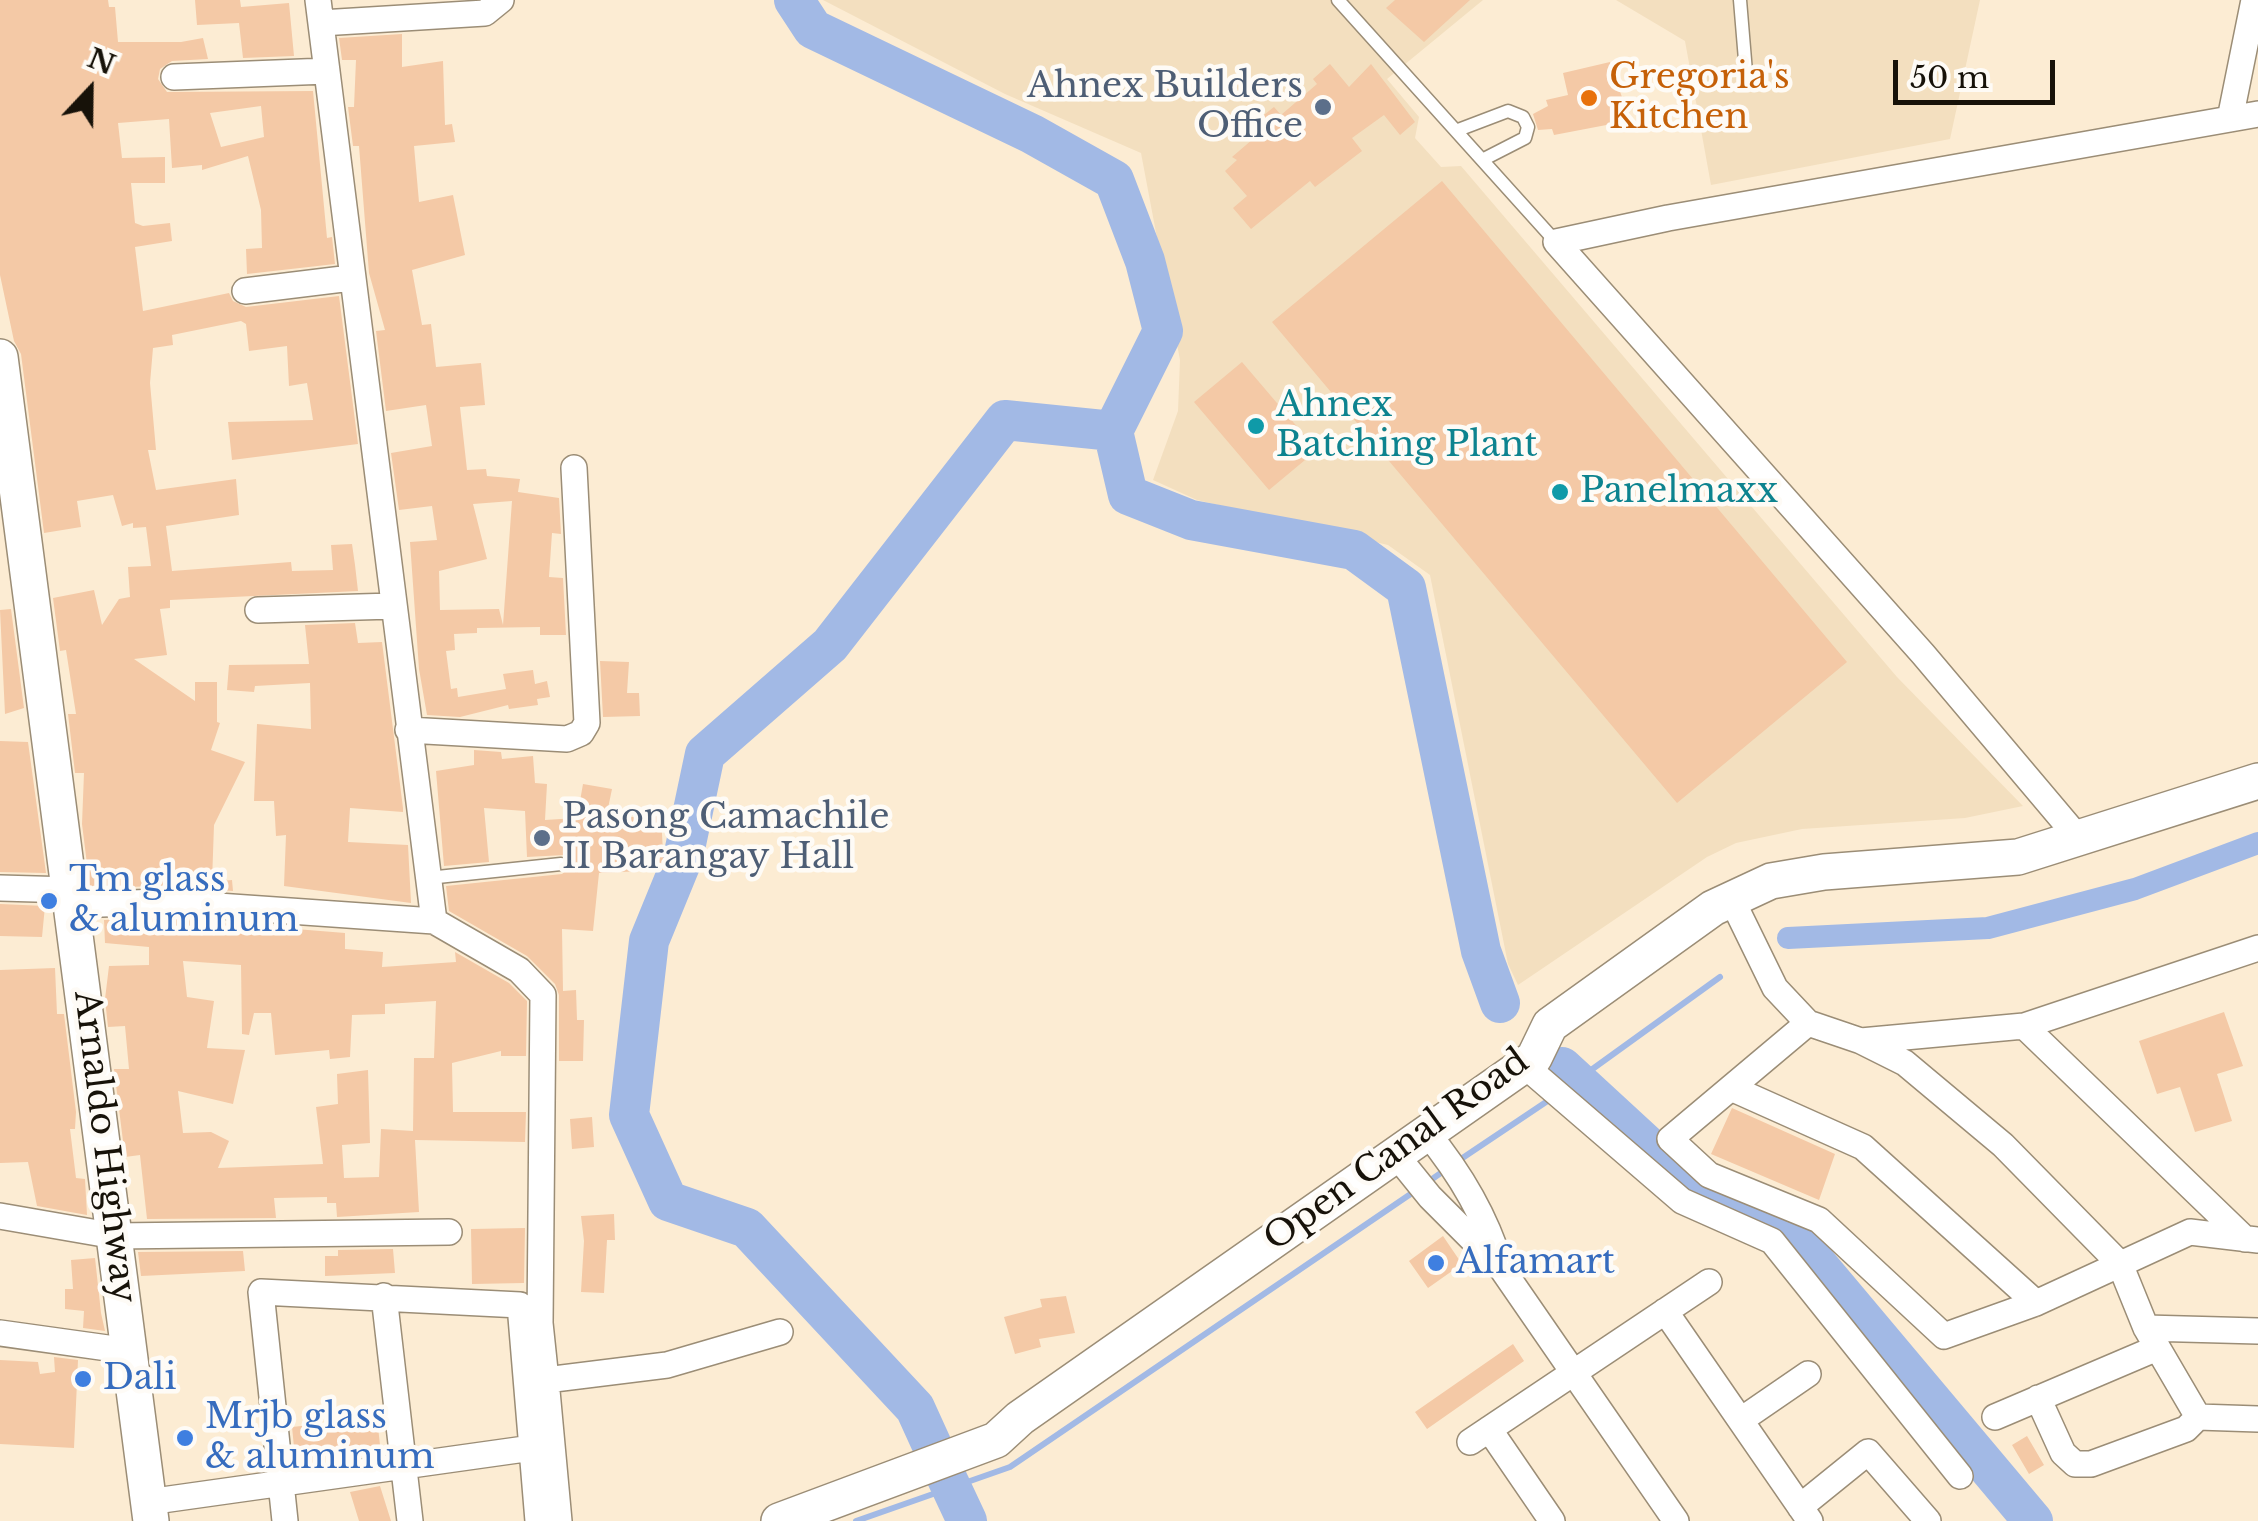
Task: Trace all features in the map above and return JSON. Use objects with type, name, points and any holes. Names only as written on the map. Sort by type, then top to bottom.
[{"type":"main road","name":"Arnaldo Highway","points":[[0,356],[150,1512]]},
{"type":"main road","name":"Open Canal Road","points":[[780,1521],[996,1440],[1020,1418],[1414,1176],[1546,1081],[1534,1058],[1550,1025],[1731,898],[1796,876],[2002,859],[2080,840],[2258,781]]},
{"type":"street","points":[[434,921],[320,11],[486,13],[501,0]]},
{"type":"street","points":[[2230,119],[2254,0]]},
{"type":"street","points":[[174,77],[327,71]]},
{"type":"street","points":[[1556,242],[2258,114]]},
{"type":"street","points":[[1556,242],[1923,654],[2080,840]]},
{"type":"street","points":[[245,291],[352,278]]},
{"type":"street","points":[[408,730],[566,739],[581,732],[587,723],[574,468]]},
{"type":"street","points":[[258,610],[392,606]]},
{"type":"street","points":[[0,888],[72,897],[434,921],[519,970],[543,995],[540,1323],[559,1521]]},
{"type":"street","points":[[1731,898],[1774,988],[1808,1023],[1861,1040],[1905,1063],[2003,1145],[2120,1264],[2152,1338],[2198,1417]]},
{"type":"street","points":[[1861,1040],[2024,1026],[2258,948]]},
{"type":"street","points":[[1808,1023],[1670,1140],[1709,1175],[1819,1220],[1944,1336],[2036,1303],[2190,1232],[2251,1240]]},
{"type":"street","points":[[2024,1026],[2251,1240]]},
{"type":"street","points":[[1546,1081],[1682,1200],[1772,1241],[1960,1476]]},
{"type":"street","points":[[1731,1088],[1864,1147],[2036,1303]]},
{"type":"street","points":[[1444,1155],[1477,1207],[1502,1268],[1676,1521]]},
{"type":"street","points":[[1414,1176],[1502,1268]]},
{"type":"street","points":[[0,1216],[114,1236],[449,1232]]},
{"type":"street","points":[[1552,1521],[1479,1436],[1709,1282]]},
{"type":"street","points":[[285,1521],[261,1292],[520,1305],[538,1521]]},
{"type":"street","points":[[384,1296],[410,1521]]},
{"type":"street","points":[[1666,1311],[1805,1514],[1868,1452],[1928,1521]]},
{"type":"street","points":[[0,1332],[129,1351]]},
{"type":"street","points":[[546,1380],[667,1365],[780,1332]]},
{"type":"street","points":[[1996,1417],[2152,1338],[2258,1332]]},
{"type":"street","points":[[1742,1420],[1808,1374]]},
{"type":"street","points":[[2038,1398],[2062,1453],[2075,1464],[2090,1464],[2186,1429],[2198,1417],[2258,1420]]},
{"type":"street","points":[[150,1512],[281,1484],[532,1448]]},
{"type":"lane","points":[[1338,0],[1556,242]]},
{"type":"lane","points":[[1740,0],[1747,84]]},
{"type":"lane","points":[[1458,130],[1508,111],[1523,117],[1528,127],[1524,138],[1484,160]]},
{"type":"lane","points":[[428,878],[560,864]]},
{"type":"lane","points":[[1456,1223],[1477,1207]]},
{"type":"shaded area","points":[[823,0],[1483,0],[1387,79],[1419,117],[1415,138],[1441,167],[1461,166],[1897,677],[2023,806],[1965,818],[1802,829],[1736,843],[1707,857],[1518,985],[1508,964],[1430,575],[1388,545],[1197,500],[1153,480],[1178,411],[1180,360],[1141,153],[1005,94]]},
{"type":"shaded area","points":[[1616,0],[1980,0],[1950,139],[1711,185],[1685,41]]},
{"type":"building","points":[[0,0],[108,0],[109,7],[115,7],[118,42],[203,38],[208,59],[172,61],[160,69],[158,79],[167,92],[313,91],[327,238],[332,237],[335,264],[247,274],[246,249],[262,248],[261,210],[248,156],[202,170],[202,165],[172,168],[169,119],[118,123],[122,158],[165,157],[165,183],[131,183],[135,223],[170,223],[172,241],[135,247],[143,311],[229,293],[233,301],[246,307],[339,296],[358,444],[232,460],[228,422],[313,420],[307,383],[289,386],[287,346],[249,351],[246,324],[241,321],[172,335],[173,345],[153,348],[150,383],[156,450],[148,450],[156,490],[236,479],[239,515],[166,526],[172,571],[291,562],[292,571],[333,570],[331,545],[352,544],[358,591],[170,600],[170,608],[160,609],[167,655],[134,659],[195,701],[195,682],[217,682],[220,723],[211,750],[245,762],[214,825],[212,882],[232,880],[233,891],[160,886],[90,888],[82,824],[84,773],[75,773],[68,714],[76,714],[66,650],[60,651],[53,598],[94,590],[102,625],[119,599],[130,597],[128,567],[151,566],[146,527],[133,528],[133,523],[122,526],[113,495],[77,501],[81,527],[44,533],[21,354],[14,341],[0,275]],"holes":[[[261,106],[264,137],[221,147],[210,113]]]},
{"type":"building","points":[[195,0],[240,0],[241,7],[289,3],[294,56],[243,58],[239,23],[197,25]]},
{"type":"building","points":[[1395,0],[1470,0],[1424,42],[1386,8]]},
{"type":"building","points":[[402,34],[402,67],[443,61],[445,125],[452,124],[455,142],[414,146],[419,202],[453,195],[465,255],[412,270],[422,325],[431,324],[436,367],[481,363],[485,405],[460,407],[467,470],[486,469],[487,476],[520,479],[518,492],[559,498],[561,534],[552,533],[549,577],[563,578],[566,635],[540,635],[540,627],[477,628],[477,633],[454,634],[455,650],[446,651],[451,689],[457,688],[458,697],[506,689],[503,674],[533,670],[535,684],[547,681],[550,697],[537,699],[538,705],[509,709],[508,705],[460,717],[427,715],[419,669],[410,542],[437,540],[432,506],[399,510],[391,453],[432,446],[426,405],[386,411],[376,331],[385,330],[369,273],[359,146],[353,146],[348,107],[354,107],[356,60],[342,60],[339,38]],"holes":[[[512,501],[503,625],[499,609],[440,610],[439,571],[487,559],[473,504]]]},
{"type":"building","name":"Gregoria's Kitchen","points":[[1610,62],[1624,103],[1622,122],[1554,135],[1552,129],[1538,130],[1533,114],[1548,106],[1546,100],[1568,95],[1563,73]]},
{"type":"building","points":[[1330,64],[1349,87],[1371,64],[1415,122],[1400,135],[1384,115],[1352,138],[1362,151],[1315,187],[1310,181],[1251,229],[1233,208],[1247,196],[1225,171],[1237,160],[1232,157],[1253,139],[1245,130],[1274,107],[1281,115],[1317,84],[1313,79]]},
{"type":"building","name":"Panelmaxx","points":[[1442,181],[1847,662],[1677,803],[1272,322]]},
{"type":"building","name":"Ahnex Batching Plant","points":[[1242,362],[1317,450],[1269,490],[1194,402]]},
{"type":"building","points":[[11,609],[24,708],[5,714],[0,610]]},
{"type":"building","points":[[355,623],[358,643],[382,642],[403,812],[350,808],[348,842],[408,845],[411,903],[284,886],[286,835],[276,836],[274,801],[254,801],[257,724],[311,729],[310,683],[255,686],[254,692],[227,690],[229,665],[309,664],[305,625]]},
{"type":"building","points":[[600,661],[629,662],[627,693],[639,693],[640,716],[603,717]]},
{"type":"building","points":[[0,741],[28,742],[46,873],[0,872]]},
{"type":"building","points":[[474,750],[501,752],[502,759],[533,756],[535,783],[547,784],[545,820],[577,818],[583,784],[612,789],[606,818],[661,816],[664,870],[599,873],[593,931],[562,929],[563,991],[576,990],[577,1020],[584,1020],[583,1061],[559,1061],[559,995],[555,984],[527,956],[449,911],[446,886],[562,874],[570,867],[564,855],[527,857],[525,811],[484,808],[489,862],[444,866],[436,771],[474,765]]},
{"type":"building","points":[[0,904],[45,906],[42,937],[0,936]]},
{"type":"building","points":[[160,918],[345,933],[345,949],[383,952],[382,967],[456,962],[455,952],[509,983],[527,1001],[526,1056],[501,1056],[501,1051],[452,1063],[453,1112],[526,1112],[525,1142],[415,1140],[419,1212],[337,1217],[336,1203],[327,1203],[327,1197],[274,1198],[276,1218],[147,1219],[140,1155],[125,1157],[114,1069],[129,1069],[125,1026],[108,1027],[105,999],[109,966],[149,965],[149,947],[105,943],[104,920]],"holes":[[[183,961],[241,965],[242,1034],[249,1035],[254,1013],[271,1013],[275,1055],[329,1050],[330,1059],[350,1057],[352,1015],[385,1014],[385,1004],[436,1001],[434,1058],[414,1058],[413,1131],[381,1129],[379,1177],[344,1178],[342,1145],[370,1143],[368,1070],[337,1074],[338,1104],[316,1107],[323,1164],[218,1168],[229,1141],[211,1132],[183,1133],[178,1091],[233,1104],[245,1050],[207,1048],[214,1001],[187,997]]]},
{"type":"building","points":[[55,968],[57,1014],[64,1014],[76,1112],[75,1129],[70,1129],[76,1178],[85,1179],[87,1215],[37,1206],[28,1162],[0,1163],[0,970]]},
{"type":"building","points":[[2224,1012],[2243,1066],[2217,1074],[2232,1121],[2195,1132],[2180,1087],[2157,1094],[2139,1041]]},
{"type":"building","points":[[1732,1108],[1835,1154],[1819,1200],[1711,1154]]},
{"type":"building","points":[[592,1117],[594,1147],[572,1149],[570,1119]]},
{"type":"building","points":[[614,1214],[615,1240],[607,1240],[604,1293],[581,1292],[581,1216]]},
{"type":"building","points":[[525,1228],[524,1283],[472,1284],[471,1229]]},
{"type":"building","name":"Alfamart","points":[[1443,1236],[1462,1264],[1428,1288],[1409,1261]]},
{"type":"building","points":[[393,1249],[395,1273],[325,1276],[325,1256],[338,1256],[338,1250]]},
{"type":"building","points":[[243,1251],[245,1271],[141,1276],[138,1252]]},
{"type":"building","points":[[95,1258],[105,1331],[83,1328],[84,1311],[65,1309],[65,1289],[73,1289],[71,1260]]},
{"type":"building","points":[[1066,1296],[1075,1333],[1039,1339],[1041,1347],[1015,1354],[1004,1317],[1042,1307],[1040,1299]]},
{"type":"building","points":[[1513,1344],[1524,1361],[1427,1429],[1415,1412]]},
{"type":"building","points":[[54,1357],[78,1360],[74,1448],[0,1444],[0,1360],[38,1362],[40,1374],[55,1372]]},
{"type":"building","points":[[377,1418],[380,1445],[295,1457],[292,1427]]},
{"type":"building","points":[[2027,1436],[2044,1465],[2029,1474],[2012,1445]]},
{"type":"building","points":[[380,1486],[391,1521],[359,1521],[350,1492]]},
{"type":"waterway","points":[[794,0],[813,29],[1032,134],[1114,180],[1145,261],[1163,331],[1113,431],[1128,495],[1191,520],[1354,550],[1406,588],[1481,951],[1500,1003]]},
{"type":"waterway","points":[[935,1452],[915,1408],[747,1228],[668,1201],[629,1115],[649,941],[683,858],[705,754],[830,645],[1005,420],[1113,431]]},
{"type":"waterway","points":[[1788,938],[1988,928],[2135,889],[2258,843]]},
{"type":"waterway","points":[[1562,1091],[1720,977]]},
{"type":"waterway","points":[[1562,1067],[1688,1183],[1786,1227],[2033,1521]]},
{"type":"waterway","points":[[1458,1161],[1552,1098]]},
{"type":"waterway","points":[[1425,1184],[1448,1168]]},
{"type":"waterway","points":[[856,1521],[1010,1467],[1415,1191]]},
{"type":"waterway","points":[[944,1472],[967,1521]]},
{"type":"place","name":"Gregoria's Kitchen","points":[[1589,98]]},
{"type":"place","name":"Ahnex Builders Office","points":[[1323,107]]},
{"type":"place","name":"Ahnex Batching Plant","points":[[1256,426]]},
{"type":"place","name":"Panelmaxx","points":[[1560,492]]},
{"type":"place","name":"Pasong Camachile II Barangay Hall","points":[[542,838]]},
{"type":"place","name":"Tm glass & aluminum","points":[[49,901]]},
{"type":"place","name":"Alfamart","points":[[1436,1263]]},
{"type":"place","name":"Dali","points":[[83,1379]]},
{"type":"place","name":"Mrjb glass & aluminum","points":[[185,1438]]}]
